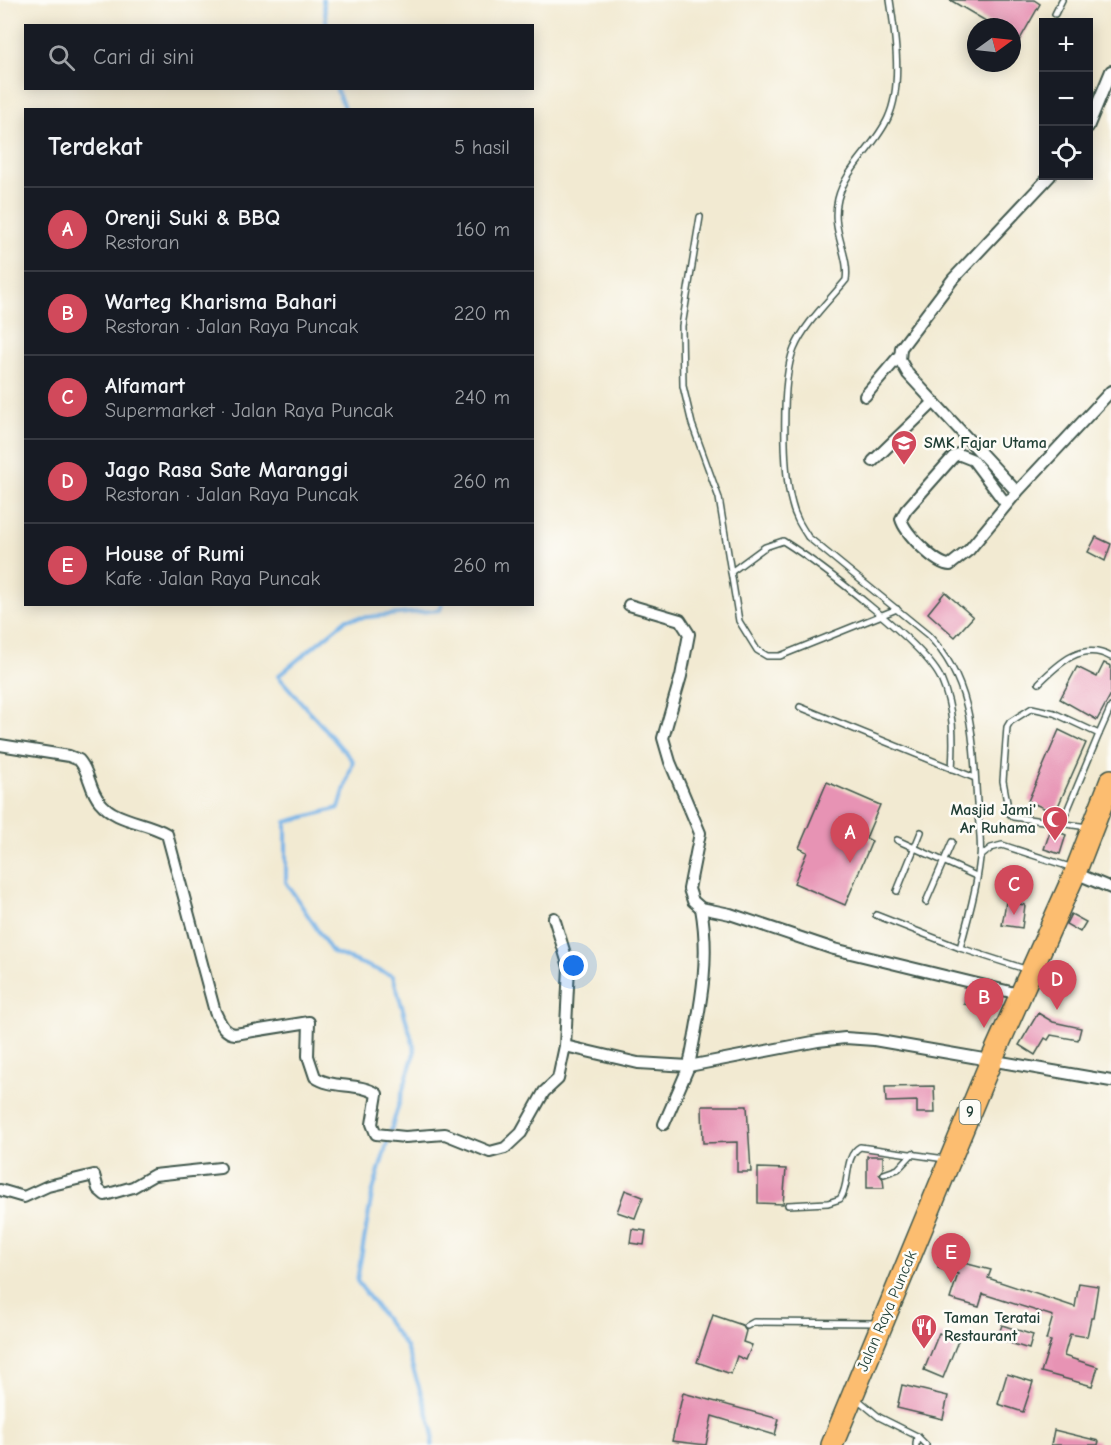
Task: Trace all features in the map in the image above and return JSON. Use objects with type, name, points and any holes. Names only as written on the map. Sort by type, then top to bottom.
[{"type":"highway","name":"Jalan Raya Puncak","points":[[832,1445],[991,1061],[1023,995],[1076,871],[1111,780]]},
{"type":"street","points":[[1093,116],[1111,71]]},
{"type":"street","points":[[865,396],[899,356],[906,340],[953,279],[1046,180]]},
{"type":"street","points":[[899,356],[904,369],[1017,492]]},
{"type":"street","points":[[1006,504],[973,460],[958,454],[906,510],[901,519],[906,530],[938,563],[948,565],[957,562],[1006,504],[1111,391]]},
{"type":"street","points":[[873,461],[934,402]]},
{"type":"street","points":[[629,605],[680,620],[689,634],[681,676],[663,738],[669,762],[700,833],[689,893],[701,908],[707,962],[688,1066],[664,1124]]},
{"type":"street","points":[[0,745],[69,756],[79,760],[94,794],[104,807],[115,815],[167,834],[215,1012],[223,1027],[235,1034],[309,1022],[308,1049],[314,1074],[323,1081],[342,1083],[377,1094],[372,1124],[376,1134],[405,1137],[442,1133],[490,1152],[505,1148],[521,1133],[544,1092],[558,1079],[565,1046],[569,967],[554,918]]},
{"type":"street","points":[[1076,871],[1111,888]]},
{"type":"street","points":[[701,908],[730,914],[834,949],[1023,995]]},
{"type":"street","points":[[565,1046],[638,1063],[688,1066],[845,1038],[874,1040],[1111,1081]]},
{"type":"street","points":[[0,1190],[22,1197],[48,1186],[92,1175],[95,1177],[98,1189],[105,1195],[133,1187],[154,1175],[220,1168]]},
{"type":"lane","points":[[890,0],[895,46],[892,107],[888,119],[845,180],[838,200],[835,222],[846,280],[804,330],[793,351],[785,413],[791,501],[796,520],[808,537],[897,609],[943,651],[957,673],[966,699],[975,778],[980,856],[960,948]]},
{"type":"lane","points":[[1055,14],[1062,0]]},
{"type":"lane","points":[[700,217],[682,326],[681,371],[692,424],[719,498],[739,621],[751,643],[767,656],[790,652],[897,609]]},
{"type":"lane","points":[[731,572],[765,547],[783,542],[881,616],[922,652],[940,678],[952,719],[952,769]]},
{"type":"lane","points":[[1039,683],[1056,666],[1084,651],[1096,650],[1111,657]]},
{"type":"lane","points":[[800,707],[975,778]]},
{"type":"lane","points":[[1062,824],[1111,707]]},
{"type":"lane","points":[[1092,828],[1013,817],[1010,813],[1003,781],[1006,727],[1024,713],[1038,708],[1098,734]]},
{"type":"lane","points":[[897,891],[921,832]]},
{"type":"lane","points":[[897,840],[976,876]]},
{"type":"lane","points":[[926,902],[952,842]]},
{"type":"lane","points":[[980,856],[991,848],[1002,845],[1076,871]]},
{"type":"lane","points":[[876,915],[960,948],[1032,972]]},
{"type":"lane","points":[[788,1204],[828,1203],[840,1199],[845,1190],[852,1155],[858,1148],[913,1153],[951,1160]]},
{"type":"lane","points":[[884,1174],[899,1167],[913,1153]]},
{"type":"lane","points":[[747,1326],[754,1322],[882,1323]]},
{"type":"lane","points":[[852,1395],[879,1417],[917,1436],[926,1445]]},
{"type":"lane","points":[[916,1445],[917,1436]]},
{"type":"building","points":[[950,0],[1034,0],[1040,4],[1021,37],[1021,18],[981,18]]},
{"type":"building","points":[[1096,537],[1111,544],[1105,561],[1088,552]]},
{"type":"building","points":[[945,592],[973,617],[955,637],[928,613]]},
{"type":"building","points":[[1104,663],[1111,666],[1111,694],[1097,720],[1060,699],[1077,667],[1097,677]]},
{"type":"building","points":[[1059,730],[1086,743],[1055,813],[1028,801]]},
{"type":"building","points":[[827,782],[880,805],[866,838],[872,841],[845,905],[794,883],[807,852],[799,848]]},
{"type":"building","name":"Masjid Jami' Ar Ruhama","points":[[1051,829],[1066,835],[1060,854],[1044,849]]},
{"type":"building","points":[[1006,902],[1025,905],[1022,928],[1002,925]]},
{"type":"building","points":[[1071,914],[1086,922],[1080,932],[1066,924]]},
{"type":"building","points":[[968,989],[985,994],[981,1008],[964,1004]]},
{"type":"building","points":[[1038,1013],[1053,1022],[1081,1028],[1078,1040],[1051,1035],[1048,1040],[1045,1038],[1035,1055],[1019,1045]]},
{"type":"building","points":[[934,1086],[935,1113],[917,1113],[917,1101],[886,1102],[885,1087]]},
{"type":"building","points":[[702,1106],[747,1106],[751,1172],[737,1172],[737,1142],[703,1143]]},
{"type":"building","points":[[867,1156],[883,1156],[883,1169],[879,1174],[883,1179],[884,1188],[867,1188]]},
{"type":"building","points":[[758,1168],[786,1169],[783,1204],[758,1203]]},
{"type":"building","points":[[625,1190],[643,1197],[635,1218],[617,1212]]},
{"type":"building","points":[[632,1229],[646,1231],[644,1245],[630,1243]]},
{"type":"building","points":[[941,1257],[991,1270],[988,1278],[1075,1307],[1079,1283],[1098,1286],[1093,1318],[1091,1318],[1087,1337],[1070,1334],[1064,1356],[1098,1367],[1092,1386],[1041,1372],[1051,1341],[1046,1340],[1053,1316],[983,1294],[979,1307],[950,1299],[958,1274],[938,1268]]},
{"type":"building","points":[[713,1315],[742,1325],[746,1331],[743,1342],[752,1345],[746,1360],[737,1356],[731,1374],[697,1362]]},
{"type":"building","points":[[1002,1325],[1033,1335],[1029,1349],[997,1339]]},
{"type":"building","points":[[939,1333],[958,1341],[943,1378],[924,1370]]},
{"type":"building","points":[[1007,1374],[1033,1382],[1023,1412],[998,1404]]},
{"type":"building","points":[[902,1385],[948,1396],[943,1419],[897,1408]]},
{"type":"building","points":[[683,1393],[779,1419],[775,1435],[712,1416],[706,1445],[672,1441]]},
{"type":"building","points":[[1054,1430],[1099,1441],[1098,1445],[1051,1445]]},
{"type":"waterway","points":[[323,0],[327,24]]},
{"type":"waterway","points":[[337,90],[344,108]]},
{"type":"waterway","points":[[432,1445],[433,1430],[406,1347],[357,1281],[372,1194],[415,1050],[393,976],[332,952],[286,882],[286,822],[339,808],[353,761],[278,676],[347,619],[440,610],[441,606]]},
{"type":"place","name":"SMK Fajar Utama","points":[[904,466]]},
{"type":"place","name":"Masjid Jami' Ar Ruhama","points":[[1055,842]]},
{"type":"place","name":"Orenji Suki & BBQ","points":[[850,863]]},
{"type":"place","name":"Alfamart","points":[[1014,915]]},
{"type":"place","name":"Jago Rasa Sate Maranggi","points":[[1057,1010]]},
{"type":"place","name":"Warteg Kharisma Bahari","points":[[984,1028]]},
{"type":"place","name":"House of Rumi","points":[[951,1283]]},
{"type":"place","name":"Taman Teratai Restaurant","points":[[924,1350]]}]
